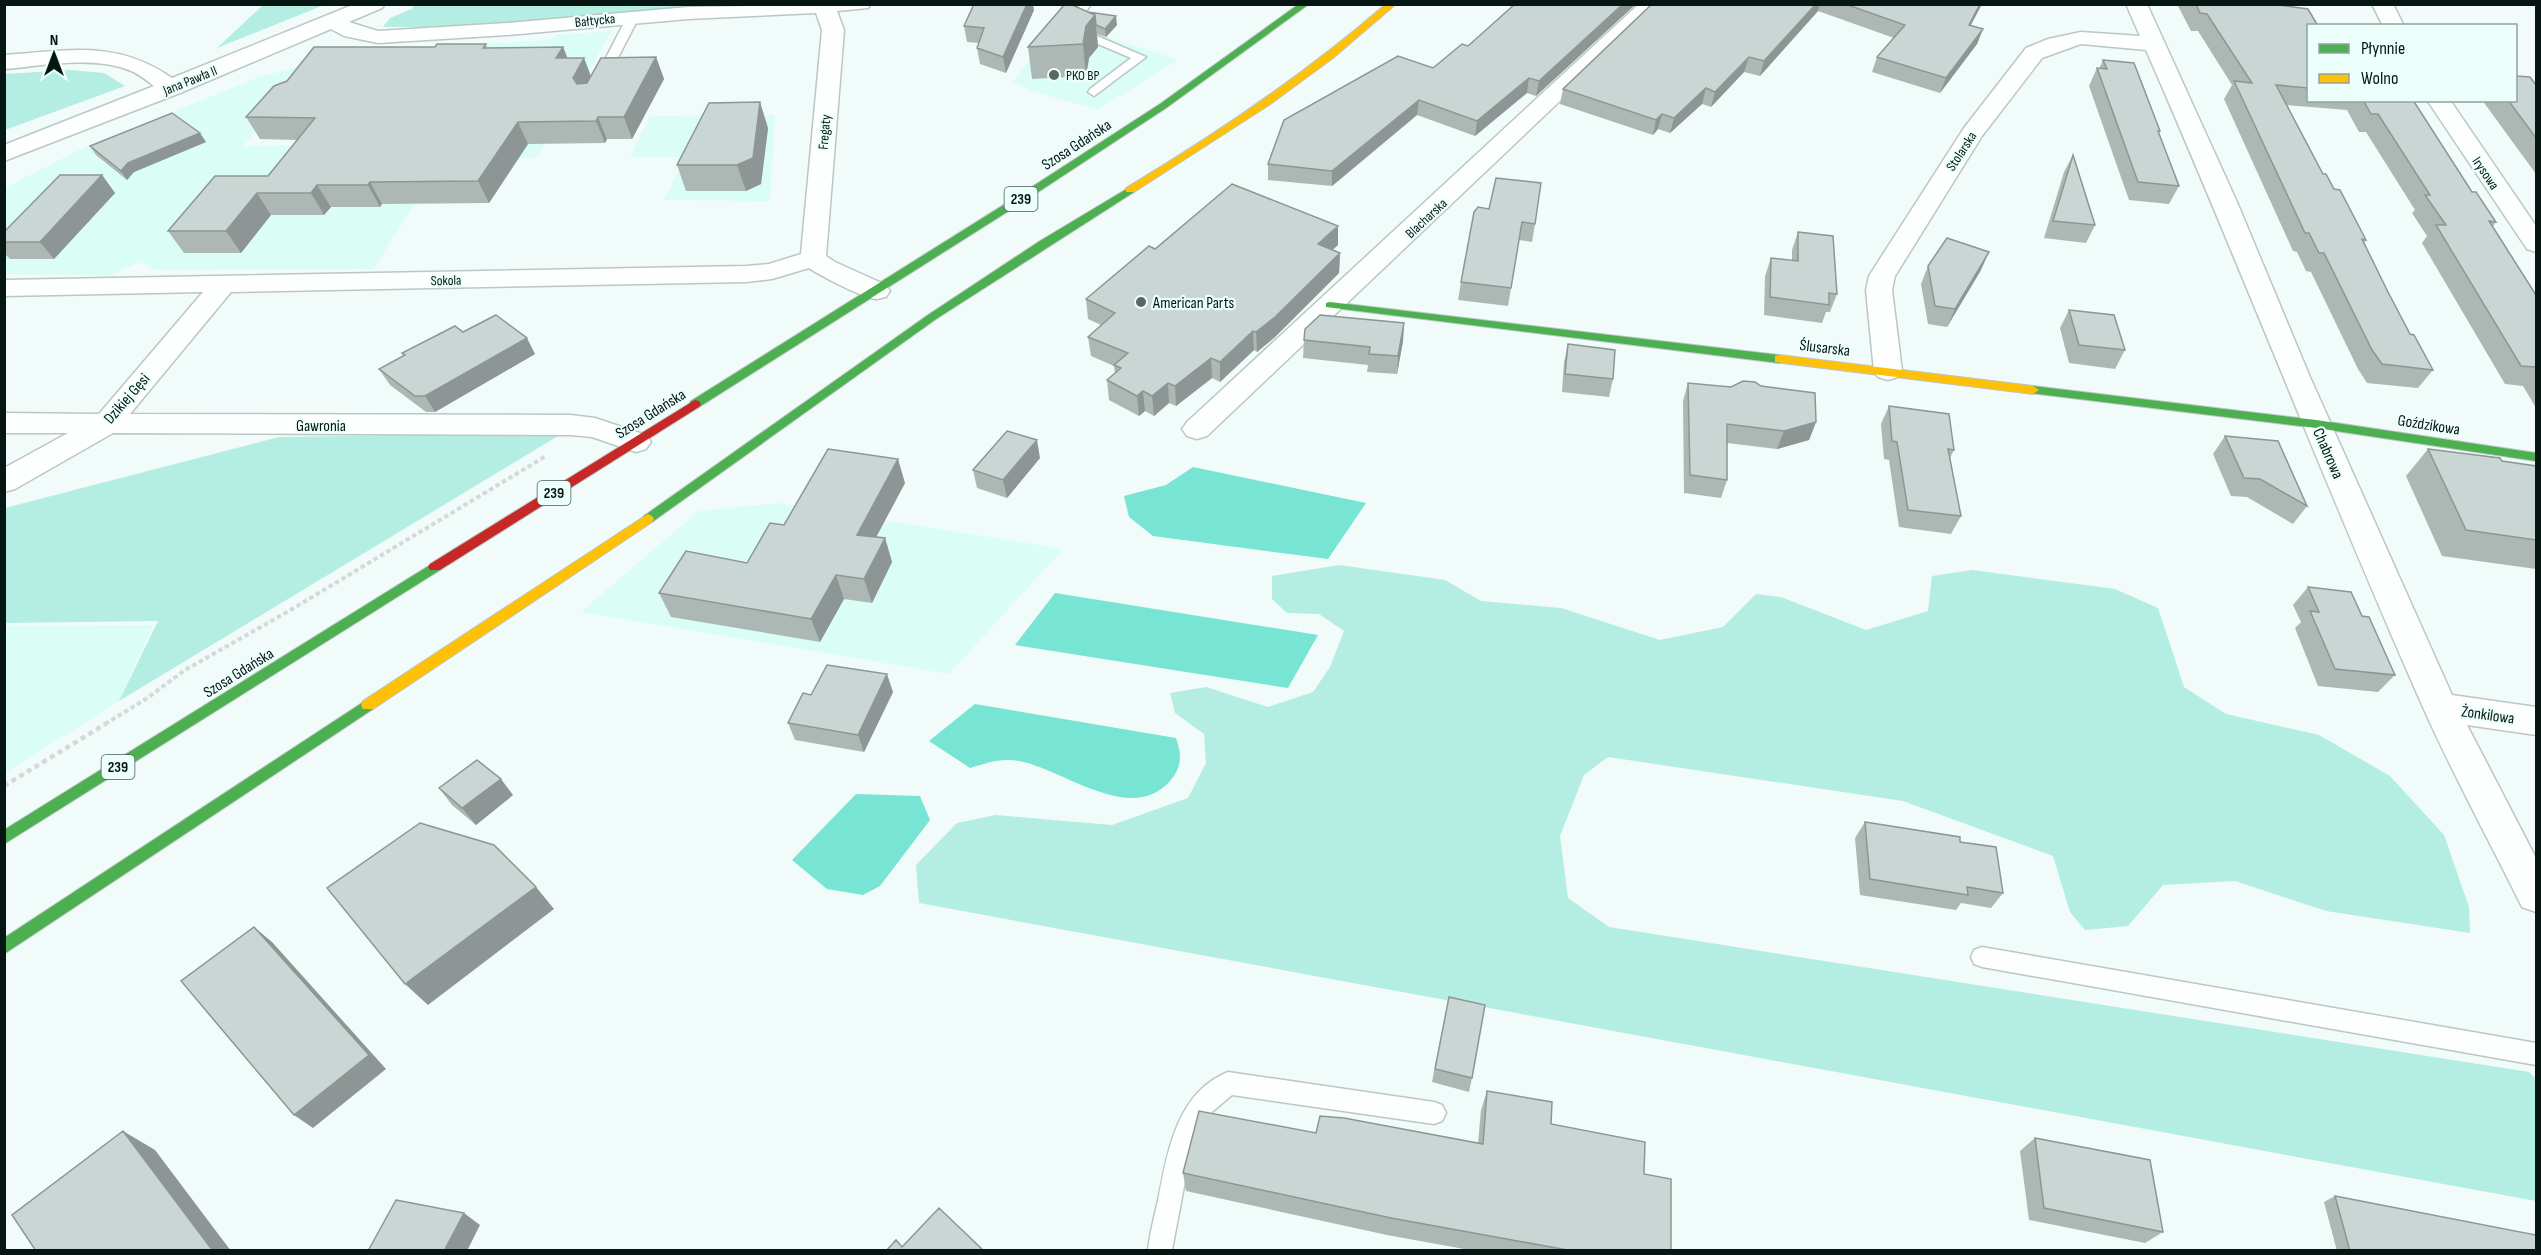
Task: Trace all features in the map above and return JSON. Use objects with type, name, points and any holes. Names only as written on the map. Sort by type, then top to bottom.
[{"type":"street","name":"Jana Pawła II","points":[[4,154],[375,4]]},
{"type":"street","name":"Bałtycka","points":[[333,22],[352,31],[378,37],[507,29],[633,17],[825,8],[861,4]]},
{"type":"street","name":"Szosa Gdańska","points":[[4,838],[877,291],[1163,106],[1305,4]]},
{"type":"street","points":[[4,947],[722,470],[903,337],[1034,248],[1208,144],[1345,45],[1392,4]]},
{"type":"street","name":"Blacharska","points":[[1197,429],[1652,4]]},
{"type":"street","name":"Chabrowa","points":[[2136,4],[2225,202],[2316,424],[2440,707],[2536,895]]},
{"type":"street","points":[[2382,4],[2393,24]]},
{"type":"street","name":"Fregaty","points":[[813,258],[833,30],[825,8]]},
{"type":"street","name":"Stolarska","points":[[1888,371],[1879,290],[1882,276],[1972,132],[2019,70],[2034,53],[2080,38],[2153,44]]},
{"type":"street","points":[[4,62],[89,58],[119,61],[135,65],[172,88]]},
{"type":"street","name":"Irysowa","points":[[2439,102],[2536,244]]},
{"type":"street","points":[[813,258],[826,268],[877,291]]},
{"type":"street","name":"Sokola","points":[[4,288],[746,274],[772,271],[813,258]]},
{"type":"street","name":"Dzikiej Gęsi","points":[[4,482],[105,425],[223,285]]},
{"type":"street","name":"Ślusarska","points":[[1330,305],[2316,424]]},
{"type":"street","name":"Gawronia","points":[[4,423],[571,425],[595,428],[636,442]]},
{"type":"street","name":"Goździkowa","points":[[2316,424],[2536,457]]},
{"type":"street","name":"Żonkilowa","points":[[2440,707],[2536,721]]},
{"type":"lane","points":[[1086,4],[1069,28],[1140,57],[1094,92]]},
{"type":"lane","points":[[595,90],[633,17]]},
{"type":"lane","points":[[1982,957],[2536,1054]]},
{"type":"lane","points":[[1160,1251],[1181,1142],[1198,1109],[1228,1083],[1434,1113]]},
{"type":"path","points":[[4,786],[146,699],[185,670],[290,611],[553,451]]},
{"type":"shaded area","points":[[263,5],[324,5],[217,48]]},
{"type":"shaded area","points":[[410,5],[778,5],[455,27],[383,27],[390,18],[414,8]]},
{"type":"shaded area","points":[[1059,21],[1178,60],[1097,110],[1030,90],[1013,82]]},
{"type":"shaded area","points":[[612,31],[537,158],[445,158],[373,269],[155,270],[139,262],[111,275],[5,274],[5,188],[77,151],[259,77],[315,63],[243,146],[351,145],[424,48],[521,42],[552,39],[557,35]]},
{"type":"shaded area","points":[[70,70],[104,73],[125,86],[5,130],[5,74]]},
{"type":"shaded area","points":[[775,115],[770,201],[664,200],[685,157],[630,157],[650,116]]},
{"type":"shaded area","points":[[563,433],[119,701],[158,621],[5,623],[5,508],[279,437]]},
{"type":"shaded area","points":[[1193,467],[1366,503],[1328,559],[1153,536],[1129,517],[1124,496],[1166,485]]},
{"type":"shaded area","points":[[779,503],[1063,549],[949,674],[581,612],[699,511]]},
{"type":"shaded area","points":[[1339,565],[1445,580],[1481,601],[1561,608],[1660,640],[1723,627],[1756,594],[1781,597],[1866,630],[1928,611],[1932,576],[1972,570],[2115,589],[2158,608],[2184,687],[2226,714],[2319,735],[2390,776],[2444,835],[2469,907],[2470,933],[2326,911],[2235,881],[2163,885],[2128,926],[2085,930],[2070,912],[2053,856],[1903,801],[1608,757],[1584,775],[1560,836],[1568,898],[1609,927],[2529,1072],[2536,1079],[2536,1201],[919,903],[916,865],[957,823],[996,815],[1112,825],[1188,798],[1206,763],[1204,734],[1175,713],[1170,693],[1206,687],[1268,707],[1313,692],[1330,667],[1344,631],[1319,614],[1287,613],[1272,599],[1272,576]]},
{"type":"shaded area","points":[[1055,593],[1318,635],[1288,688],[1015,645]]},
{"type":"shaded area","points":[[153,625],[119,701],[5,773],[5,626]]},
{"type":"shaded area","points":[[975,704],[1176,738],[1180,755],[1179,766],[1170,781],[1154,793],[1136,798],[1116,796],[1096,790],[1019,761],[1000,761],[970,768],[929,741]]},
{"type":"shaded area","points":[[856,794],[920,796],[930,820],[880,886],[863,895],[827,889],[792,860]]},
{"type":"building","points":[[974,4],[1027,4],[1003,57],[977,48],[984,28],[964,26]]},
{"type":"building","points":[[1065,4],[1095,15],[1086,26],[1083,44],[1028,47]]},
{"type":"building","points":[[1515,4],[1623,4],[1539,81],[1529,78],[1477,121],[1419,100],[1332,171],[1268,164],[1284,120],[1398,56],[1433,68],[1462,44],[1468,46]]},
{"type":"building","points":[[1652,4],[1816,4],[1764,61],[1749,57],[1715,92],[1706,88],[1674,118],[1662,114],[1656,120],[1563,89]]},
{"type":"building","points":[[1845,4],[1980,4],[1969,25],[1983,29],[1946,78],[1877,57],[1905,25]]},
{"type":"building","points":[[2196,4],[2271,4],[2308,9],[2317,24],[2307,24],[2307,88],[2276,85],[2323,174],[2326,174],[2334,189],[2340,190],[2366,240],[2362,239],[2388,292],[2410,334],[2414,335],[2433,370],[2382,364],[2372,350],[2324,253],[2319,253],[2309,233],[2305,233],[2234,81],[2252,83],[2207,14],[2200,13]]},
{"type":"building","points":[[1088,12],[1116,16],[1105,29],[1096,25],[1095,15]]},
{"type":"building","points":[[437,44],[486,44],[483,48],[563,47],[556,58],[584,58],[573,78],[577,84],[587,83],[601,58],[656,57],[624,117],[598,117],[596,121],[518,122],[478,181],[370,182],[368,185],[317,185],[311,193],[257,193],[226,231],[168,231],[215,176],[268,176],[315,118],[246,117],[274,86],[287,81],[314,47],[435,47]]},
{"type":"building","points":[[2103,60],[2134,63],[2179,186],[2138,182],[2097,68],[2107,69]]},
{"type":"building","points":[[2517,76],[2530,77],[2536,85],[2536,138],[2509,102],[2517,102]]},
{"type":"building","points":[[760,102],[753,158],[737,165],[677,165],[709,103]]},
{"type":"building","points":[[2364,102],[2414,102],[2472,192],[2476,192],[2496,222],[2489,221],[2536,295],[2536,367],[2521,366],[2436,225],[2446,225],[2425,195],[2430,195],[2378,114],[2371,114]]},
{"type":"building","points":[[172,113],[200,133],[128,163],[121,171],[90,146]]},
{"type":"building","points":[[2073,155],[2095,225],[2053,221]]},
{"type":"building","points":[[60,175],[102,175],[40,242],[4,242],[4,232]]},
{"type":"building","points":[[1496,178],[1541,183],[1535,224],[1522,222],[1511,288],[1461,282],[1474,212],[1478,207],[1489,209]]},
{"type":"building","points":[[1232,184],[1338,226],[1318,244],[1340,253],[1275,317],[1256,332],[1253,331],[1220,362],[1211,358],[1175,386],[1168,383],[1152,396],[1143,391],[1137,396],[1107,380],[1121,368],[1114,365],[1128,353],[1088,337],[1115,313],[1086,299],[1149,246],[1155,249]]},
{"type":"building","points":[[1798,232],[1833,236],[1837,294],[1829,293],[1829,305],[1770,297],[1771,258],[1798,261]]},
{"type":"building","points":[[1947,238],[1989,252],[1955,309],[1935,306],[1928,266]]},
{"type":"building","points":[[2069,310],[2114,315],[2125,350],[2079,345]]},
{"type":"building","points":[[496,315],[527,338],[425,396],[415,396],[379,369],[405,355],[402,353],[455,326],[463,332]]},
{"type":"building","points":[[1320,315],[1404,323],[1398,356],[1369,354],[1370,347],[1304,340],[1305,329]]},
{"type":"building","points":[[1568,344],[1615,350],[1613,379],[1565,374]]},
{"type":"building","points":[[1743,381],[1755,382],[1761,386],[1815,393],[1816,422],[1784,431],[1727,424],[1727,480],[1690,475],[1688,383],[1731,387]]},
{"type":"building","points":[[1889,406],[1949,414],[1954,450],[1948,449],[1961,516],[1908,510],[1897,442],[1892,441]]},
{"type":"building","points":[[1007,431],[1037,440],[1003,480],[973,470]]},
{"type":"building","points":[[2225,436],[2278,441],[2307,506],[2260,479],[2244,478]]},
{"type":"building","points":[[828,449],[898,459],[857,535],[885,538],[864,579],[836,575],[811,619],[659,593],[686,551],[747,563],[770,523],[784,525]]},
{"type":"building","points":[[2428,449],[2500,458],[2502,461],[2536,466],[2536,540],[2466,530]]},
{"type":"building","points":[[2308,587],[2351,592],[2362,616],[2369,617],[2395,675],[2335,669],[2310,611],[2319,612]]},
{"type":"building","points":[[827,665],[887,674],[858,735],[788,723],[803,693],[811,695]]},
{"type":"building","points":[[477,760],[501,779],[462,808],[439,788]]},
{"type":"building","points":[[1865,822],[1960,837],[1960,842],[1996,847],[2003,893],[1967,887],[1968,895],[1870,879]]},
{"type":"building","points":[[420,823],[494,845],[536,887],[405,984],[327,888]]},
{"type":"building","points":[[254,927],[369,1055],[294,1115],[181,981]]},
{"type":"building","points":[[1449,997],[1485,1005],[1472,1078],[1435,1069]]},
{"type":"building","points":[[1487,1091],[1552,1102],[1551,1124],[1645,1142],[1644,1174],[1671,1179],[1671,1251],[1573,1251],[1391,1218],[1183,1173],[1199,1111],[1316,1133],[1320,1116],[1344,1118],[1483,1144]]},
{"type":"building","points":[[123,1131],[213,1251],[36,1251],[12,1215]]},
{"type":"building","points":[[2035,1138],[2150,1160],[2163,1232],[2044,1208]]},
{"type":"building","points":[[2335,1196],[2536,1235],[2536,1251],[2350,1251]]},
{"type":"building","points":[[396,1200],[464,1213],[444,1251],[368,1251]]},
{"type":"building","points":[[939,1208],[984,1251],[886,1251],[896,1240],[902,1247]]},
{"type":"traffic: fast","points":[[695,404],[1163,106],[1305,4]]},
{"type":"traffic: fast","points":[[648,519],[932,317],[1130,190]]},
{"type":"traffic: fast","points":[[1330,305],[1779,359]]},
{"type":"traffic: fast","points":[[2033,390],[2316,424],[2536,457]]},
{"type":"traffic: fast","points":[[4,838],[435,567]]},
{"type":"traffic: fast","points":[[4,947],[368,705]]},
{"type":"traffic: slow","points":[[1130,190],[1199,148],[1266,103],[1330,56],[1392,4]]},
{"type":"traffic: slow","points":[[1779,359],[2033,390]]},
{"type":"traffic: slow","points":[[368,705],[648,519]]},
{"type":"traffic: jam","points":[[435,567],[695,404]]},
{"type":"place","name":"PKO BP","points":[[1054,75]]},
{"type":"place","name":"American Parts","points":[[1141,302]]}]
